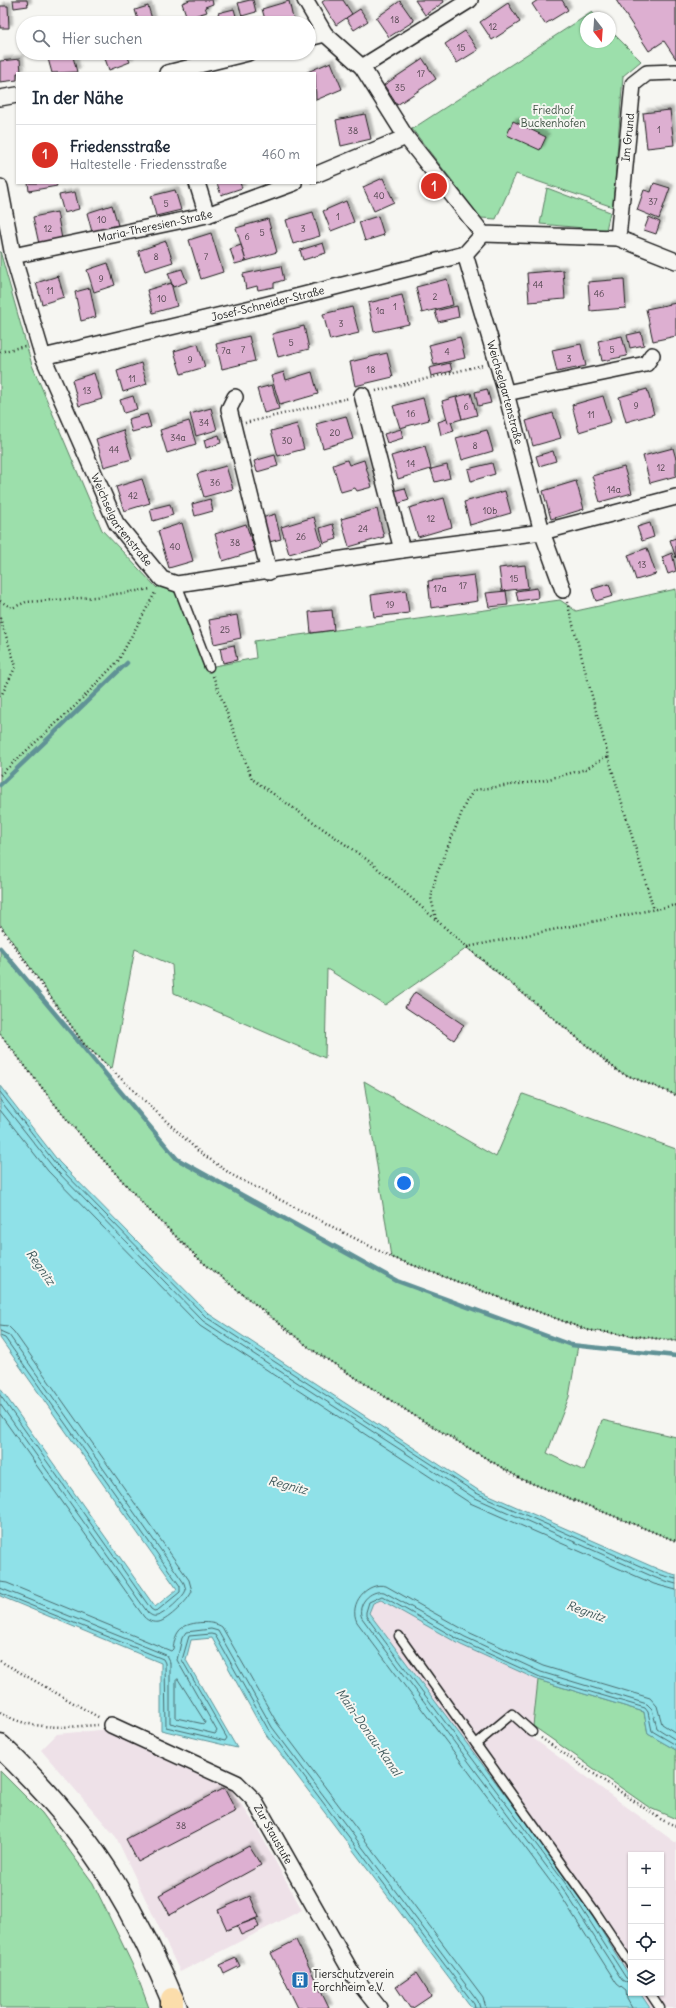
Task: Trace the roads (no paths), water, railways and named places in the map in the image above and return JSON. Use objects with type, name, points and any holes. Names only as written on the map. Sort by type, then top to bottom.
[{"type":"main road","points":[[0,1746],[62,1811],[112,1880],[143,1935],[173,2005]]},
{"type":"street","points":[[305,0],[314,16]]},
{"type":"street","points":[[362,67],[470,0]]},
{"type":"street","points":[[316,19],[325,34],[362,67],[406,137],[483,234]]},
{"type":"street","points":[[316,36],[325,34]]},
{"type":"street","points":[[171,72],[220,60]]},
{"type":"street","name":"Im Grund","points":[[618,238],[632,84],[646,72],[676,72]]},
{"type":"street","points":[[0,98],[16,95]]},
{"type":"street","points":[[316,175],[406,137]]},
{"type":"street","points":[[197,184],[207,215]]},
{"type":"street","name":"Maria-Theresien-Straße","points":[[13,256],[207,215],[291,184]]},
{"type":"street","name":"Weichselgartenstraße","points":[[0,187],[13,256],[41,349],[116,523],[162,579],[177,584]]},
{"type":"street","points":[[465,254],[483,234],[618,238],[676,261]]},
{"type":"street","name":"Weichselgartenstraße","points":[[465,254],[506,393],[542,532],[563,590]]},
{"type":"street","name":"Josef-Schneider-Straße","points":[[41,349],[264,305],[465,254]]},
{"type":"street","points":[[506,393],[646,364],[652,355]]},
{"type":"street","points":[[362,395],[402,550]]},
{"type":"street","points":[[235,398],[229,409],[269,572]]},
{"type":"street","points":[[177,584],[269,572],[402,550],[542,532],[676,497]]},
{"type":"street","name":"Zur Staustufe","points":[[110,1724],[237,1783],[254,1800],[353,1975],[379,2008]]},
{"type":"lane","points":[[177,584],[209,667]]},
{"type":"lane","points":[[399,1636],[597,1914],[628,1960]]},
{"type":"lane","points":[[476,1744],[512,1714],[532,1732]]},
{"type":"lane","points":[[652,1996],[660,2008]]},
{"type":"water","points":[[0,1086],[59,1162],[209,1314],[478,1490],[660,1570],[676,1575],[676,1750],[648,1734],[644,1712],[538,1680],[461,1645],[381,1600],[373,1603],[369,1613],[572,1884],[628,1973],[628,1996],[642,1996],[650,2008],[472,2008],[264,1732],[212,1638],[191,1640],[186,1660],[237,1748],[161,1730],[161,1663],[0,1596],[0,1388],[155,1607],[177,1589],[0,1338]]},
{"type":"waterway","points":[[0,785],[127,663]]},
{"type":"waterway","points":[[0,948],[177,1159],[397,1281],[571,1345],[676,1356]]},
{"type":"place","name":"Friedensstraße","points":[[434,186]]},
{"type":"place","name":"Tierschutzverein Forchheim e.V.","points":[[300,1980]]},
{"type":"park label","name":"Friedhof Buckenhofen","points":[[553,116]]},
{"type":"water label","name":"Regnitz","points":[[41,1267]]},
{"type":"water label","name":"Regnitz","points":[[288,1485]]},
{"type":"water label","name":"Regnitz","points":[[586,1611]]},
{"type":"water label","name":"Main-Donau-Kanal","points":[[369,1732]]}]
